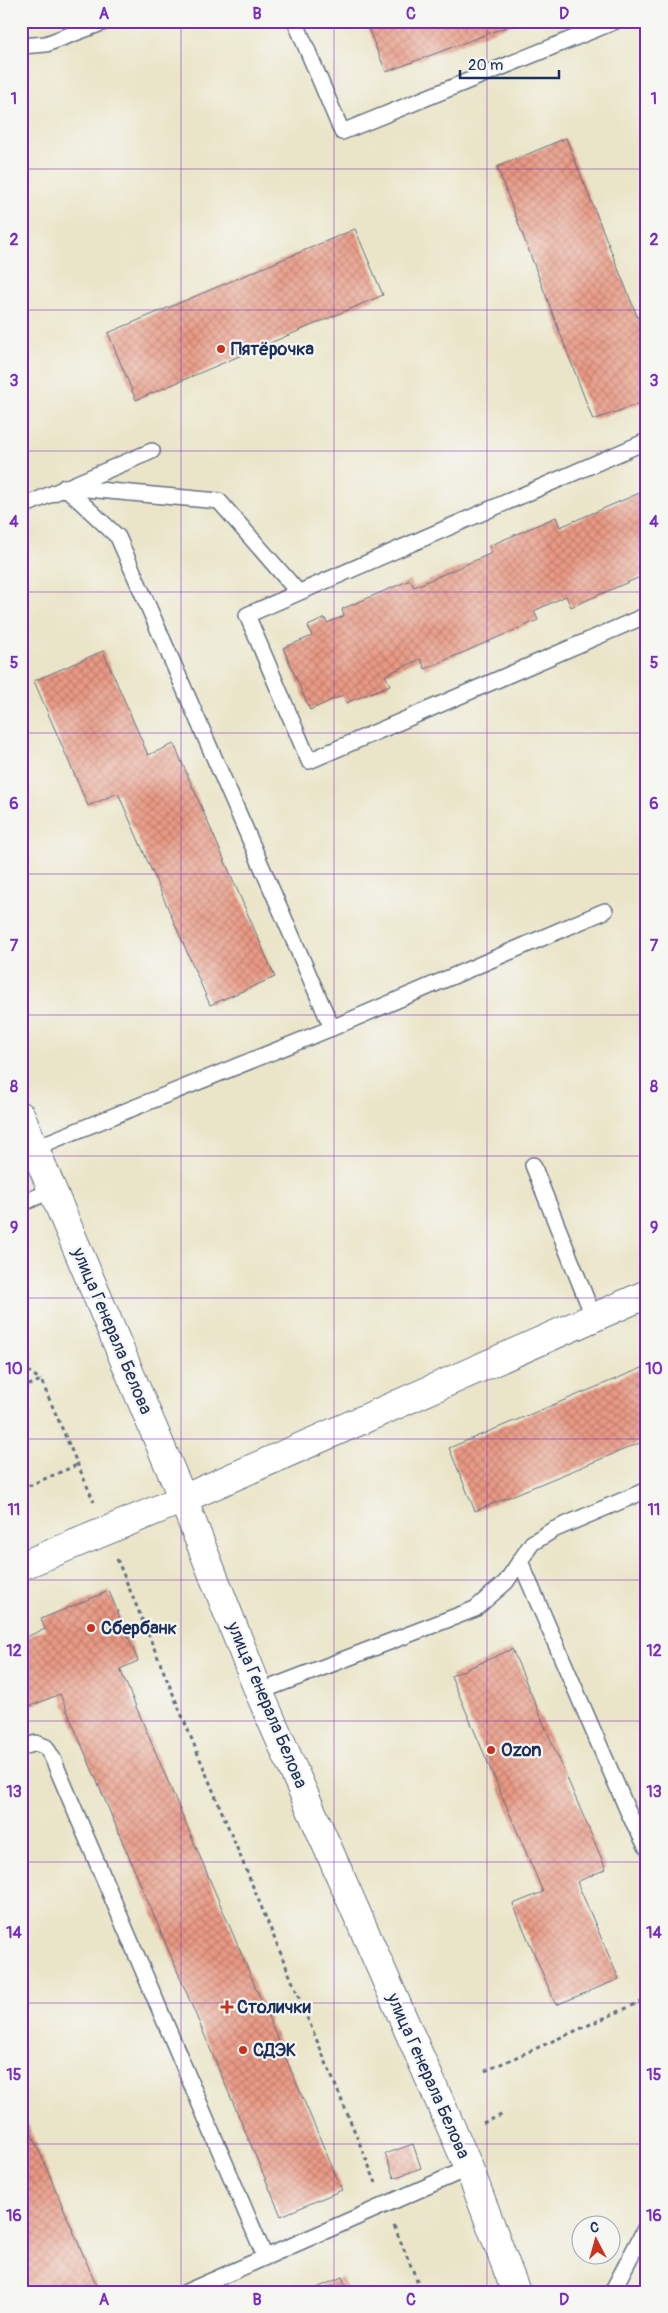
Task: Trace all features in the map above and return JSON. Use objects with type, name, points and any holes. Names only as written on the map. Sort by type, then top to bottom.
[{"type":"street","name":"улица Генерала Белова","points":[[21,1116],[182,1499],[260,1692],[469,2168],[516,2292]]},
{"type":"street","points":[[21,1566],[182,1499],[593,1316],[647,1294]]},
{"type":"lane","points":[[21,46],[46,44],[107,21]]},
{"type":"lane","points":[[295,21],[342,132],[616,21]]},
{"type":"lane","points":[[647,441],[247,615],[309,761],[647,614]]},
{"type":"lane","points":[[21,507],[152,450]]},
{"type":"lane","points":[[65,487],[219,501],[298,592]]},
{"type":"lane","points":[[65,487],[118,537],[332,1028]]},
{"type":"lane","points":[[34,1148],[332,1028],[605,910]]},
{"type":"lane","points":[[533,1166],[593,1316]]},
{"type":"lane","points":[[21,1204],[52,1190]]},
{"type":"lane","points":[[260,1692],[475,1609],[506,1582],[532,1543],[553,1530],[647,1490]]},
{"type":"lane","points":[[520,1561],[630,1816],[647,1848]]},
{"type":"lane","points":[[21,1748],[36,1743],[46,1747],[52,1759],[265,2257]]},
{"type":"lane","points":[[186,2292],[469,2168]]},
{"type":"lane","points":[[612,2292],[647,2225]]},
{"type":"path","points":[[21,1366],[41,1380],[106,1531],[422,2292]]},
{"type":"path","points":[[21,1388],[41,1380]]},
{"type":"path","points":[[21,1489],[77,1465]]},
{"type":"path","points":[[485,2071],[647,1999]]},
{"type":"building","points":[[365,21],[522,21],[386,72]]},
{"type":"building","points":[[566,138],[647,341],[647,401],[593,420],[497,167]]},
{"type":"building","points":[[355,229],[383,295],[136,400],[108,333]]},
{"type":"building","points":[[647,482],[647,574],[571,607],[566,596],[534,611],[538,620],[425,669],[421,659],[385,675],[390,685],[346,703],[343,695],[310,710],[283,648],[312,636],[308,626],[325,618],[327,623],[344,616],[342,609],[410,580],[414,587],[492,553],[489,546],[556,517],[560,527],[642,492],[639,485]]},
{"type":"building","points":[[103,651],[148,755],[174,744],[275,977],[210,1005],[118,793],[88,806],[34,681]]},
{"type":"building","points":[[647,1366],[647,1440],[475,1511],[449,1448]]},
{"type":"building","points":[[109,1591],[138,1661],[120,1669],[342,2190],[281,2216],[60,1694],[21,1710],[21,1639],[45,1629],[41,1619]]},
{"type":"building","points":[[512,1649],[606,1869],[577,1882],[619,1979],[556,2005],[513,1904],[543,1892],[451,1676]]},
{"type":"building","points":[[21,2108],[99,2292],[28,2292],[21,2275]]},
{"type":"building","points":[[413,2144],[421,2168],[394,2178],[385,2154]]},
{"type":"building","points":[[342,2277],[348,2292],[308,2292]]},
{"type":"place","name":"Пятёрочка","points":[[221,349]]},
{"type":"place","name":"Сбербанк","points":[[91,1628]]},
{"type":"place","name":"Ozon","points":[[491,1750]]},
{"type":"place","name":"Столички","points":[[227,2007]]},
{"type":"place","name":"СДЭК","points":[[243,2050]]}]
